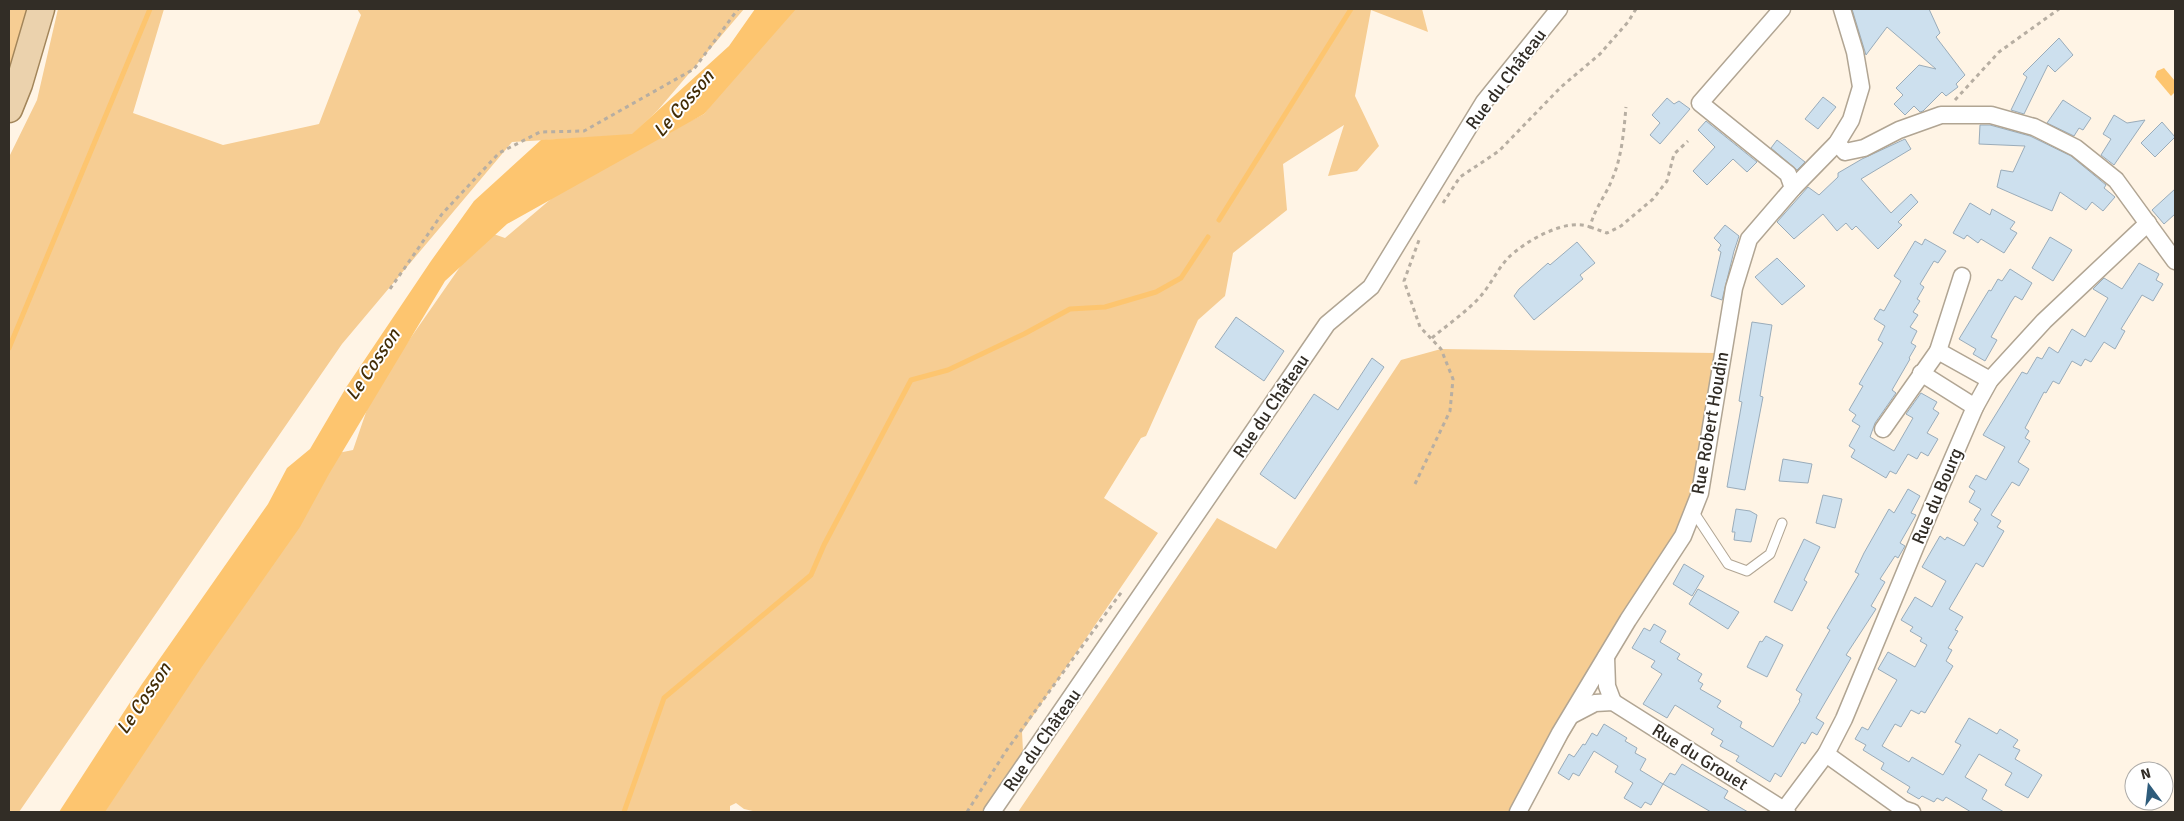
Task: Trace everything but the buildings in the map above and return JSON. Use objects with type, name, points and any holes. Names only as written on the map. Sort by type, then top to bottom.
[{"type":"main road","points":[[9,109],[19,84],[41,9]]},
{"type":"street","name":"Rue du Château","points":[[992,812],[1327,324],[1371,287],[1484,102],[1559,9]]},
{"type":"street","points":[[1782,9],[1700,103],[1788,174],[1793,188]]},
{"type":"street","name":"Rue Robert Houdin","points":[[1518,812],[1560,733],[1683,536],[1700,493],[1734,288],[1749,239],[1793,188],[1837,143],[1851,120],[1861,87],[1855,52],[1842,9]]},
{"type":"street","points":[[1837,143],[1845,152],[1864,148],[1899,130],[1940,115],[1991,114],[2034,127],[2076,148],[2116,180],[2175,261]]},
{"type":"street","name":"Rue du Bourg","points":[[1785,811],[1826,754],[1844,719],[1934,502],[1975,407],[1990,380],[2044,321],[2148,222]]},
{"type":"street","points":[[1883,429],[1938,351],[1962,276]]},
{"type":"street","points":[[1938,351],[1990,380]]},
{"type":"street","points":[[1921,373],[1975,407]]},
{"type":"street","points":[[1572,715],[1595,703],[1613,702],[1607,686],[1606,657]]},
{"type":"street","name":"Rue du Grouet","points":[[1613,702],[1785,811]]},
{"type":"street","points":[[1826,754],[1905,811]]},
{"type":"lane","points":[[1693,511],[1728,564],[1747,571],[1770,554],[1782,523]]},
{"type":"path","points":[[390,289],[442,214],[499,153],[540,132],[584,131],[694,69],[738,9]]},
{"type":"path","points":[[1440,207],[1460,177],[1499,151],[1561,87],[1600,54],[1628,22],[1636,9]]},
{"type":"path","points":[[1940,115],[1999,52],[2059,9]]},
{"type":"path","points":[[1590,228],[1594,212],[1614,176],[1624,128],[1626,107]]},
{"type":"path","points":[[1432,338],[1479,298],[1508,258],[1530,241],[1550,231],[1581,223],[1590,228],[1607,232],[1621,226],[1653,199],[1667,181],[1674,154],[1688,141]]},
{"type":"path","points":[[1415,484],[1450,411],[1452,379],[1441,349],[1420,327],[1404,281],[1421,237]]},
{"type":"shaded area","points":[[9,9],[28,9],[9,73]]},
{"type":"shaded area","points":[[58,9],[164,9],[133,113],[223,145],[319,124],[361,15],[357,9],[744,9],[658,110],[632,135],[512,142],[342,344],[19,812],[9,812],[9,157],[37,100]]},
{"type":"shaded area","points":[[783,9],[1422,9],[1428,32],[1371,10],[1355,96],[1379,146],[1357,171],[1328,176],[1344,125],[1283,164],[1287,210],[1233,253],[1225,296],[1198,320],[1146,436],[1141,438],[1104,498],[1158,533],[1022,732],[1023,751],[983,812],[757,812],[744,809],[736,803],[730,806],[730,812],[92,812],[338,453],[353,450],[373,392],[485,231],[505,238],[571,182],[704,114]]},
{"type":"shaded area","points":[[1441,349],[1715,353],[1701,504],[1526,812],[1018,812],[1217,518],[1276,549],[1401,360]]},
{"type":"water","name":"Le Cosson","points":[[755,9],[796,9],[704,114],[507,224],[445,281],[329,474],[300,527],[201,668],[105,812],[59,812],[142,684],[268,504],[287,468],[310,449],[347,386],[474,201],[541,140],[632,134],[729,46]]},
{"type":"water","points":[[2164,68],[2175,81],[2175,92],[2171,96],[2155,77],[2157,71]]},
{"type":"waterway","points":[[9,348],[150,9]]},
{"type":"waterway","points":[[1219,220],[1351,9]]},
{"type":"waterway","points":[[624,812],[664,698],[811,575],[824,545],[911,380],[948,370],[1024,334],[1070,309],[1105,307],[1156,292],[1181,278],[1208,237]]}]
